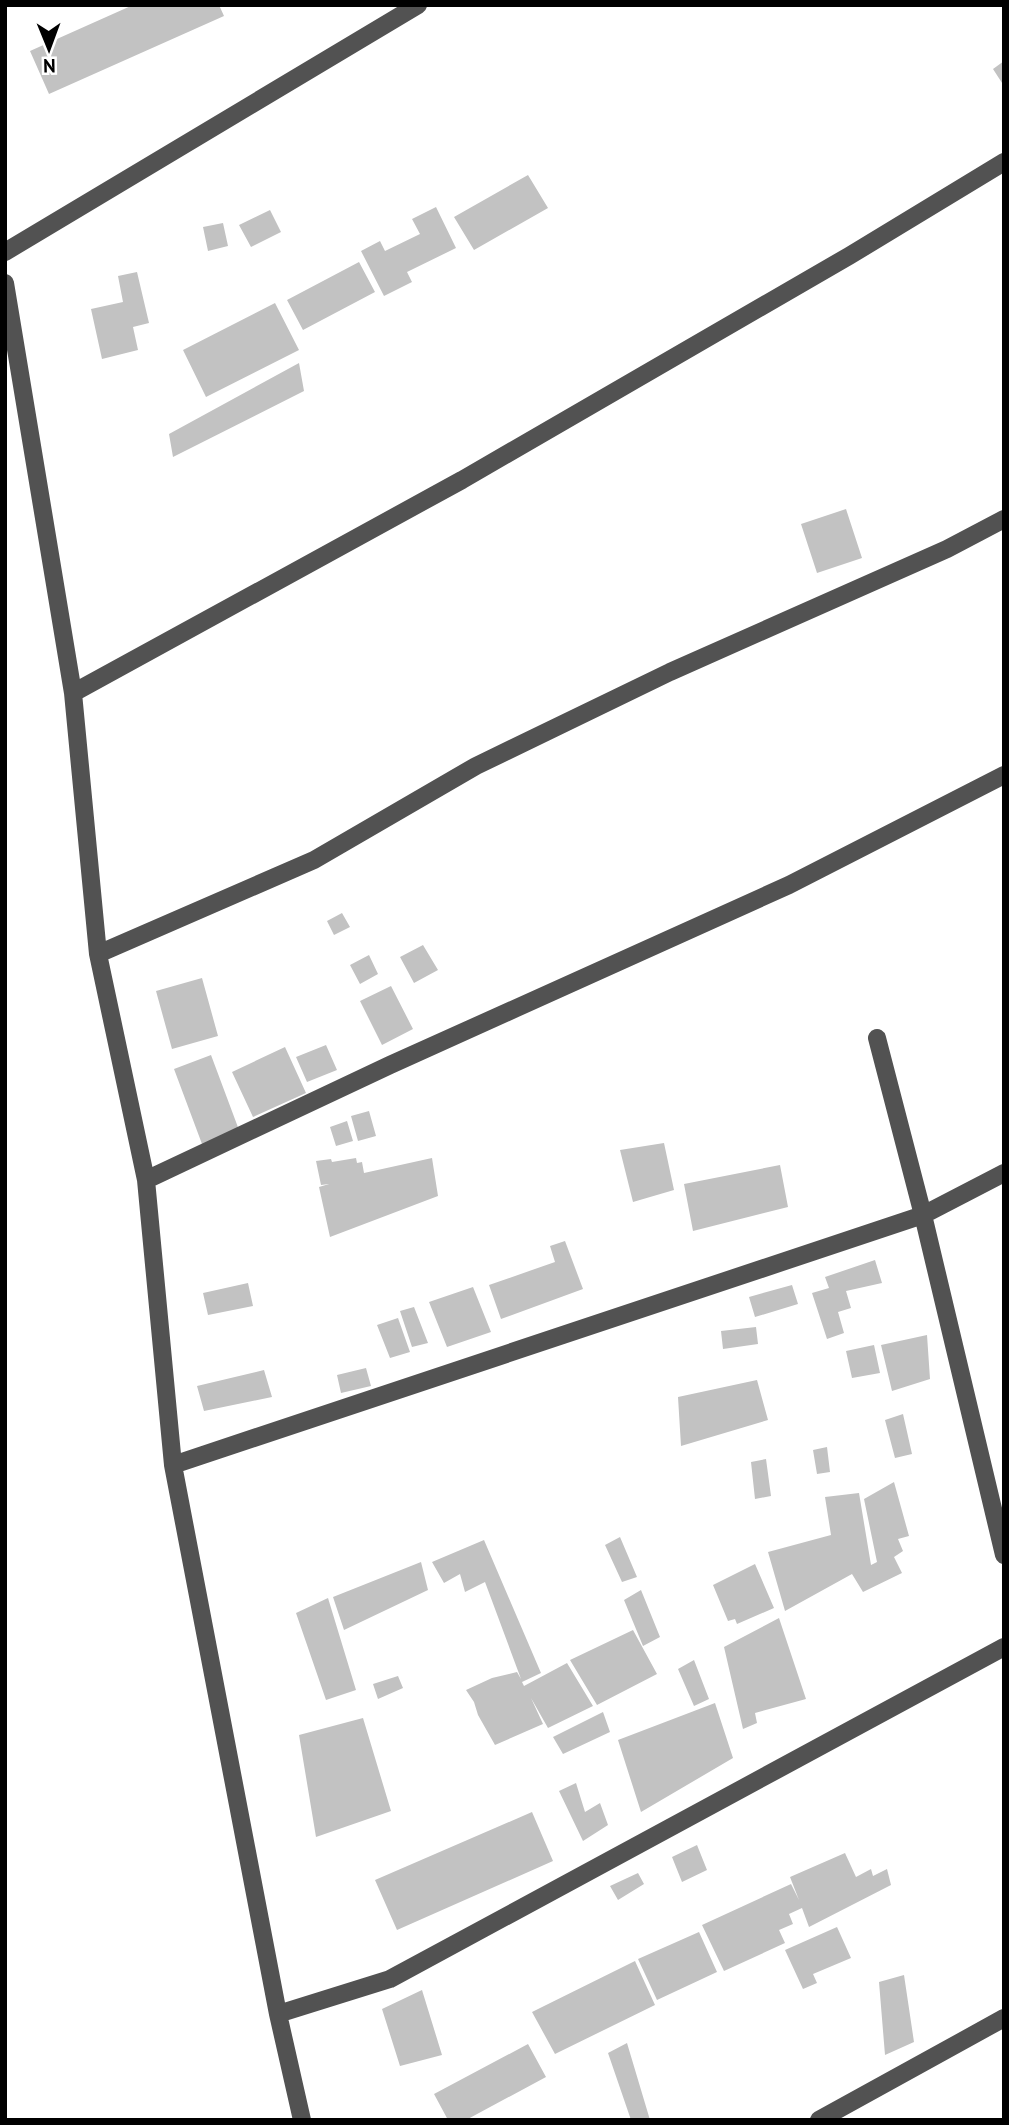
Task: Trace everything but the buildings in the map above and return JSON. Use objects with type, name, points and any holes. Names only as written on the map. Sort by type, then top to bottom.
[{"type":"street","points":[[5,252],[418,5]]},
{"type":"street","points":[[73,693],[462,480],[849,256],[1004,162]]},
{"type":"street","points":[[5,283],[73,693],[98,954],[146,1180],[173,1465],[278,2014],[302,2120]]},
{"type":"street","points":[[98,954],[314,860],[476,766],[670,672],[947,548],[1004,519]]},
{"type":"street","points":[[146,1180],[390,1065],[789,885],[1004,775]]},
{"type":"street","points":[[877,1038],[998,1508],[1004,1555]]},
{"type":"street","points":[[173,1465],[923,1215],[1004,1173]]},
{"type":"street","points":[[278,2014],[390,1979],[1004,1647]]},
{"type":"street","points":[[818,2120],[1004,2018]]}]
